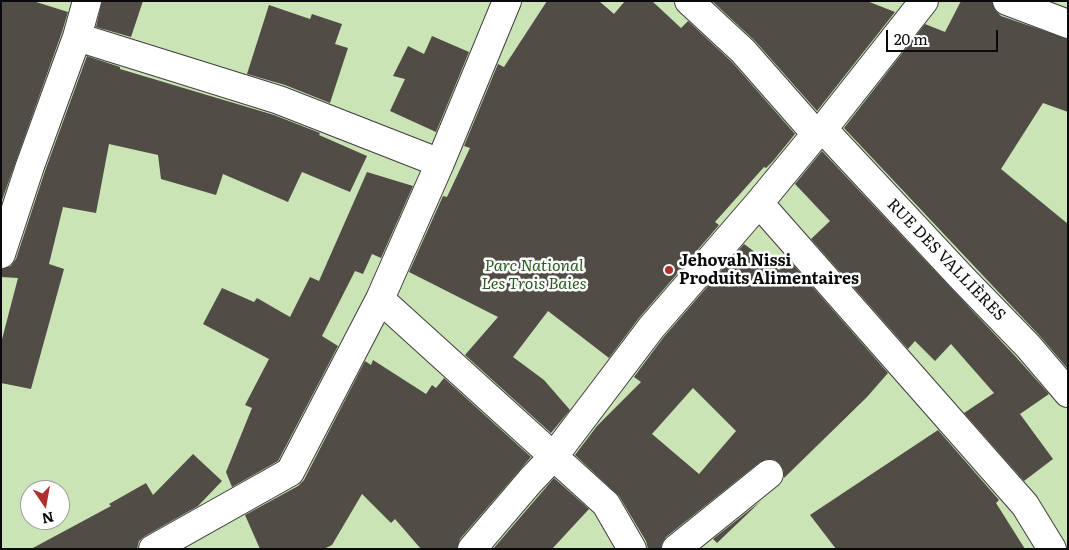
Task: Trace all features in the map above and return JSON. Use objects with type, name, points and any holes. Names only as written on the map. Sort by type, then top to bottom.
[{"type":"street","points":[[1,254],[30,166],[77,37],[87,1]]},
{"type":"street","points":[[153,549],[290,472],[380,299],[440,163],[507,1]]},
{"type":"street","name":"RUE DES VALLIÈRES","points":[[689,1],[742,51],[1028,346],[1068,393]]},
{"type":"street","points":[[472,549],[554,456],[651,328],[820,132],[924,1]]},
{"type":"street","points":[[1007,1],[1068,24]]},
{"type":"street","points":[[77,37],[279,100],[440,163]]},
{"type":"street","points":[[759,203],[1025,505],[1052,549]]},
{"type":"street","points":[[380,299],[606,504],[632,549]]},
{"type":"street","points":[[676,549],[769,474]]},
{"type":"green space","name":"Parc National Les Trois Baies","points":[[1,1],[1068,1],[1068,549],[1,549]]},
{"type":"building","points":[[1,1],[33,1],[68,12],[1,203]]},
{"type":"building","points":[[102,1],[143,1],[131,37],[96,27]]},
{"type":"building","points":[[547,1],[599,1],[614,14],[625,1],[652,1],[681,28],[688,21],[732,62],[795,134],[773,161],[766,168],[764,167],[715,222],[719,225],[639,318],[609,358],[548,311],[513,357],[544,380],[570,410],[551,433],[465,355],[498,317],[409,272],[443,196],[447,197],[470,148],[464,146],[498,64],[504,67]]},
{"type":"building","points":[[712,1],[867,1],[895,12],[817,111],[755,41]]},
{"type":"building","points":[[961,1],[992,1],[995,10],[1001,16],[1068,39],[1068,112],[1043,103],[1001,169],[1068,224],[1068,369],[1039,335],[844,128],[925,24],[945,32]]},
{"type":"building","points":[[269,5],[310,19],[312,14],[342,24],[335,44],[348,48],[330,103],[285,85],[247,74]]},
{"type":"building","points":[[432,36],[469,52],[436,132],[390,111],[405,79],[393,76],[408,46],[424,54]]},
{"type":"building","points":[[87,56],[120,67],[120,69],[274,115],[320,133],[319,135],[367,156],[350,192],[302,172],[288,202],[223,174],[216,195],[161,179],[158,155],[109,144],[96,213],[63,207],[49,264],[64,269],[31,389],[1,383],[1,343],[18,278],[1,277],[1,269],[11,266],[16,259],[45,171]]},
{"type":"building","points":[[822,151],[1049,394],[1020,414],[1053,459],[1024,481],[964,413],[994,393],[951,344],[935,361],[915,341],[908,349],[811,239],[830,221],[795,184]]},
{"type":"building","points":[[367,172],[413,186],[381,258],[372,254],[363,274],[355,271],[322,336],[338,346],[278,461],[232,487],[226,472],[252,408],[245,405],[269,359],[203,324],[222,288],[254,302],[257,298],[290,317],[310,277],[319,281]]},
{"type":"building","points":[[744,244],[779,270],[789,260],[888,373],[867,397],[784,478],[784,471],[781,465],[775,460],[767,459],[760,462],[666,537],[661,549],[648,549],[646,541],[619,496],[575,455],[597,426],[641,382],[634,377],[663,338]],"holes":[[[693,388],[736,431],[699,474],[652,434]]]},
{"type":"building","points":[[373,360],[426,394],[432,385],[436,388],[444,378],[531,457],[460,539],[457,549],[421,549],[395,519],[391,523],[362,494],[332,545],[324,549],[260,549],[245,515],[298,486],[304,480],[365,361],[371,365]]},
{"type":"building","points":[[938,430],[999,500],[996,503],[1025,549],[836,549],[810,515]]},
{"type":"building","points":[[193,454],[222,481],[198,506],[145,536],[139,541],[137,549],[31,549],[66,530],[70,530],[70,528],[111,506],[109,504],[146,483],[153,495]]},
{"type":"building","points":[[554,478],[589,509],[552,549],[493,549]]},
{"type":"building","points":[[761,501],[717,543],[713,539]]},
{"type":"place","name":"Jehovah Nissi Produits Alimentaires","points":[[669,270]]}]
